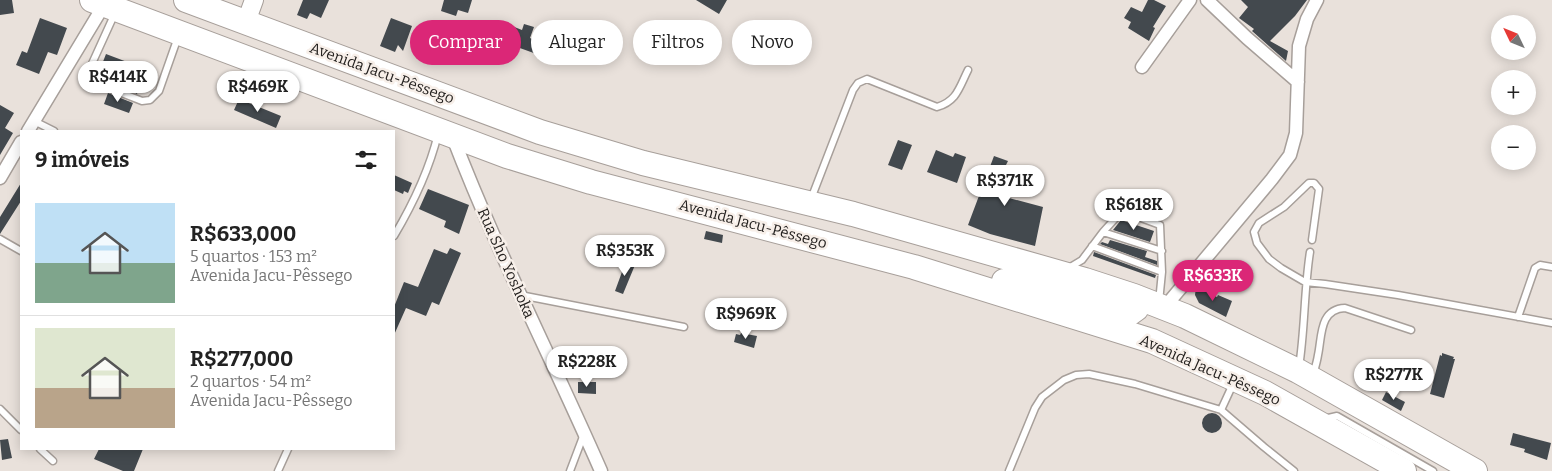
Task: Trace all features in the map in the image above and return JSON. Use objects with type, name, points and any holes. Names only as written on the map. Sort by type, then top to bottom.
[{"type":"highway","name":"Avenida Jacu-Pêssego","points":[[186,0],[540,132],[643,163],[809,202],[1060,273],[1134,296],[1240,342],[1305,375],[1475,471]]},
{"type":"highway","name":"Avenida Jacu-Pêssego","points":[[104,5],[506,156],[590,182],[937,274],[1189,354],[1271,396],[1404,471]]},
{"type":"highway","points":[[180,34],[227,40],[238,33],[246,22]]},
{"type":"highway","points":[[246,22],[240,39],[246,59]]},
{"type":"highway","points":[[937,274],[963,270],[1042,291],[1128,322],[1138,323],[1161,307],[1175,339],[1189,354]]},
{"type":"highway","points":[[1004,281],[1027,281],[1129,314],[1136,309],[1134,296]]},
{"type":"highway","points":[[1189,354],[1184,344],[1186,336],[1191,332],[1312,391],[1336,392]]},
{"type":"main road","points":[[246,22],[254,0]]},
{"type":"street","points":[[1142,67],[1190,0]]},
{"type":"street","points":[[1207,0],[1298,82]]},
{"type":"street","points":[[1161,307],[1272,179],[1290,155],[1296,133],[1300,46],[1307,19],[1317,0]]},
{"type":"street","points":[[31,126],[104,5]]},
{"type":"street","name":"Rua Sho Yoshoka","points":[[445,133],[601,471]]},
{"type":"street","points":[[0,178],[20,144]]},
{"type":"lane","points":[[104,5],[89,74],[93,81],[142,101],[150,100],[159,91],[180,34]]},
{"type":"lane","points":[[809,202],[853,90],[858,83],[867,79],[937,107],[948,104],[956,96],[968,70]]},
{"type":"lane","points":[[31,126],[49,130]]},
{"type":"lane","points":[[395,234],[412,204],[445,133]]},
{"type":"lane","points":[[1312,240],[1319,189],[1314,183],[1309,183],[1284,207],[1259,223],[1254,232],[1257,244],[1269,259],[1306,282],[1388,294],[1552,323]]},
{"type":"lane","points":[[1060,273],[1082,260],[1122,211],[1160,225],[1162,252],[1161,307]]},
{"type":"lane","points":[[1103,232],[1162,252]]},
{"type":"lane","points":[[0,239],[20,250]]},
{"type":"lane","points":[[1092,246],[1162,272]]},
{"type":"lane","points":[[1305,375],[1306,282],[1310,252]]},
{"type":"lane","points":[[1518,317],[1535,268],[1540,265],[1552,267]]},
{"type":"lane","points":[[519,294],[684,327]]},
{"type":"lane","points":[[1305,375],[1318,356],[1325,321],[1337,308],[1345,308],[1411,330]]},
{"type":"lane","points":[[1009,471],[1035,408],[1042,396],[1064,380],[1076,375],[1089,374],[1135,384],[1221,410],[1294,471]]},
{"type":"lane","points":[[1221,410],[1236,379]]},
{"type":"lane","points":[[0,409],[20,429]]},
{"type":"lane","points":[[1315,421],[1337,416],[1433,471]]},
{"type":"lane","points":[[570,471],[584,432]]},
{"type":"lane","points":[[41,450],[53,462]]},
{"type":"lane","points":[[278,471],[288,450]]},
{"type":"building","points":[[0,0],[12,0],[14,13],[0,15]]},
{"type":"building","points":[[303,0],[329,0],[321,18],[310,13],[307,19],[297,15]]},
{"type":"building","points":[[444,0],[472,0],[468,13],[458,10],[456,16],[441,11]]},
{"type":"building","points":[[696,0],[727,0],[719,14]]},
{"type":"building","points":[[1148,0],[1154,0],[1166,6],[1153,27],[1155,28],[1149,41],[1128,28],[1131,22],[1124,18],[1131,7],[1142,12]]},
{"type":"building","points":[[1241,0],[1307,0],[1295,16],[1270,41],[1288,51],[1286,61],[1252,31],[1254,29],[1239,18],[1248,7]]},
{"type":"building","points":[[40,18],[67,28],[57,55],[48,52],[39,74],[16,65],[22,51],[27,53]]},
{"type":"building","points":[[391,18],[410,25],[410,32],[403,51],[398,45],[395,52],[380,46]]},
{"type":"building","points":[[524,24],[531,26],[531,52],[521,48],[521,30]]},
{"type":"building","points":[[106,54],[143,68],[136,86],[139,88],[137,94],[97,77]]},
{"type":"building","points":[[108,93],[133,103],[129,113],[104,104]]},
{"type":"building","points":[[239,99],[281,116],[276,128],[234,110]]},
{"type":"building","points":[[0,105],[14,113],[5,128],[13,133],[0,155]]},
{"type":"building","points":[[898,140],[912,145],[902,170],[888,165]]},
{"type":"building","points":[[936,150],[953,157],[955,153],[966,157],[957,183],[927,172]]},
{"type":"building","points":[[994,156],[1008,161],[1006,165],[1019,170],[1009,198],[1043,207],[1035,246],[990,234],[968,225]]},
{"type":"building","points":[[395,175],[412,183],[408,193],[404,191],[403,194],[395,190]]},
{"type":"building","points":[[20,185],[20,203],[0,234],[0,217]]},
{"type":"building","points":[[428,189],[469,205],[459,234],[444,227],[446,221],[419,209]]},
{"type":"building","points":[[1121,220],[1154,231],[1150,242],[1113,230]]},
{"type":"building","points":[[706,231],[723,235],[722,243],[704,239]]},
{"type":"building","points":[[1110,240],[1147,251],[1145,257],[1157,261],[1157,265],[1100,244],[1102,242],[1108,244]]},
{"type":"building","points":[[450,248],[461,253],[439,305],[432,302],[426,316],[406,308],[395,333],[395,304],[404,282],[418,287],[434,249],[447,254]]},
{"type":"building","points":[[1094,252],[1156,275],[1155,278],[1093,256]]},
{"type":"building","points":[[626,261],[635,265],[623,294],[615,291]]},
{"type":"building","points":[[1196,287],[1217,297],[1218,295],[1232,301],[1226,317],[1199,303],[1195,295]]},
{"type":"building","points":[[741,333],[757,336],[754,348],[734,342],[736,334],[740,335]]},
{"type":"building","points":[[1442,353],[1455,359],[1444,398],[1430,394]]},
{"type":"building","points":[[578,382],[596,382],[596,394],[578,393]]},
{"type":"building","points":[[1386,392],[1405,402],[1401,411],[1382,400]]},
{"type":"building","points":[[1212,413],[1219,416],[1222,423],[1219,430],[1212,433],[1205,430],[1202,423],[1205,416]]},
{"type":"building","points":[[1513,433],[1551,443],[1547,460],[1524,452],[1525,449],[1510,445]]},
{"type":"building","points":[[8,439],[12,458],[2,460],[0,440]]},
{"type":"building","points":[[98,450],[143,450],[134,471],[123,471],[94,459]]}]
